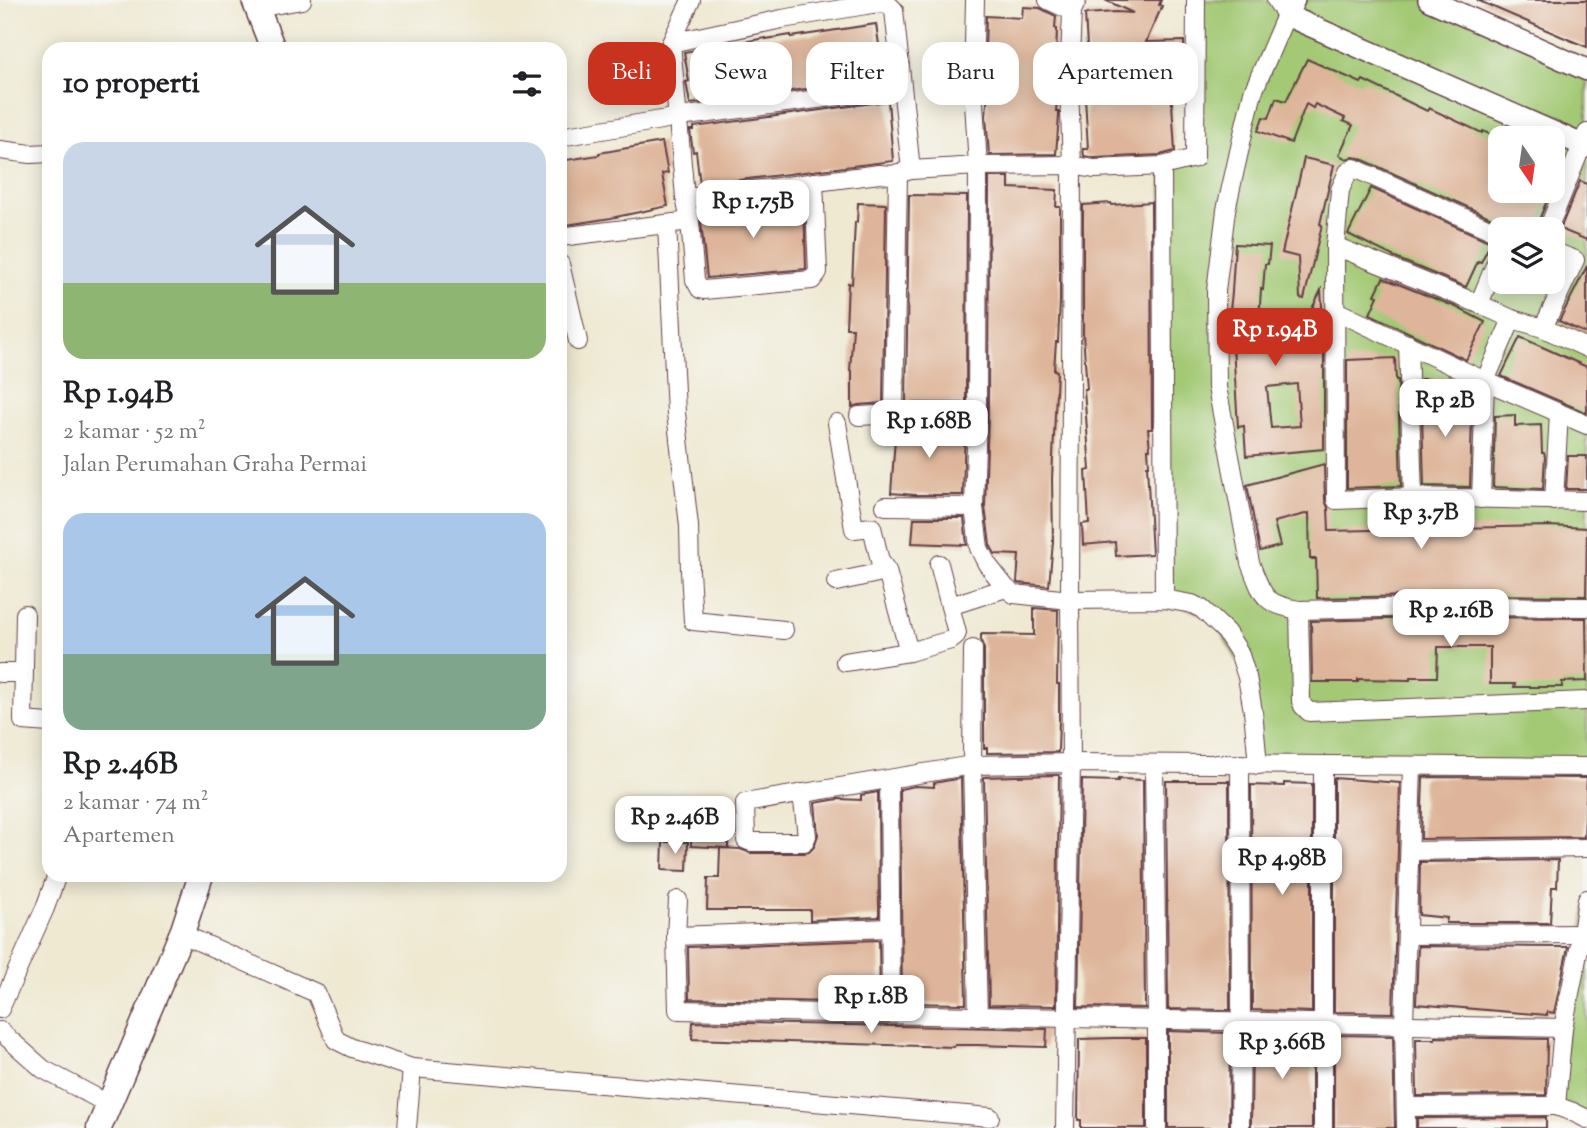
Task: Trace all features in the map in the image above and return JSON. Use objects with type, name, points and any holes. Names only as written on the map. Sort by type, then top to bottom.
[{"type":"main road","points":[[256,4],[270,42]]},
{"type":"main road","points":[[99,1128],[181,934],[199,882]]},
{"type":"street","points":[[256,4],[302,0]]},
{"type":"street","points":[[671,42],[691,0]]},
{"type":"street","points":[[782,19],[789,0]]},
{"type":"street","points":[[975,0],[973,87],[978,166],[974,507],[979,548],[987,564],[1014,594],[1070,600],[1164,599],[1192,604],[1226,632],[1239,652],[1251,699],[1240,1128]]},
{"type":"street","points":[[1048,0],[1074,5],[1069,85],[1072,165],[1070,763],[1065,1128]]},
{"type":"street","points":[[685,197],[879,174],[892,175],[905,171],[978,166],[1072,165],[1094,169],[1162,166],[1195,158],[1196,0]]},
{"type":"street","points":[[1429,0],[1587,70]]},
{"type":"street","points":[[676,42],[782,19],[872,4],[887,4],[894,9],[897,42]]},
{"type":"street","points":[[1553,217],[1585,142],[1285,5],[1254,92],[1227,210],[1216,292],[1217,387],[1250,563],[1265,596],[1274,604],[1299,610],[1464,606],[1587,607]]},
{"type":"street","points":[[676,89],[685,197],[695,280],[700,289],[812,280],[818,268],[814,182]]},
{"type":"street","points":[[567,136],[679,117],[806,100]]},
{"type":"street","points":[[894,414],[905,171],[903,105]]},
{"type":"street","points":[[0,150],[40,154]]},
{"type":"street","points":[[1162,166],[1164,599]]},
{"type":"street","points":[[1488,229],[1354,168],[1348,172],[1339,190],[1335,246],[1336,500],[1413,497],[1587,501]]},
{"type":"street","points":[[567,236],[690,221]]},
{"type":"street","points":[[667,224],[676,413],[689,526],[693,621],[785,630]]},
{"type":"street","points":[[1335,246],[1587,348]]},
{"type":"street","points":[[1543,328],[1581,263]]},
{"type":"street","points":[[1479,304],[1488,282]]},
{"type":"street","points":[[567,294],[578,341]]},
{"type":"street","points":[[1336,311],[1485,381],[1587,425]]},
{"type":"street","points":[[1482,499],[1485,381],[1512,319]]},
{"type":"street","points":[[1408,344],[1413,497]]},
{"type":"street","points":[[1554,501],[1559,414]]},
{"type":"street","points":[[859,416],[977,415]]},
{"type":"street","points":[[837,423],[854,528],[872,527],[909,652]]},
{"type":"street","points":[[885,506],[974,507]]},
{"type":"street","points":[[845,662],[909,652],[955,637],[957,633],[939,565]]},
{"type":"street","points":[[835,582],[887,571]]},
{"type":"street","points":[[950,606],[1006,588]]},
{"type":"street","points":[[1299,610],[1301,701],[1309,712],[1587,701]]},
{"type":"street","points":[[25,614],[23,721],[42,722]]},
{"type":"street","points":[[973,649],[972,765],[978,1017]]},
{"type":"street","points":[[0,673],[24,673]]},
{"type":"street","points":[[802,793],[972,765],[1070,763],[1587,767]]},
{"type":"street","points":[[1154,764],[1157,1128]]},
{"type":"street","points":[[1323,765],[1323,1128]]},
{"type":"street","points":[[1406,1128],[1404,1024],[1412,766]]},
{"type":"street","points":[[889,780],[891,1014]]},
{"type":"street","points":[[1410,851],[1587,848]]},
{"type":"street","points":[[0,1009],[54,882]]},
{"type":"street","points":[[1556,1106],[1563,1028],[1587,899]]},
{"type":"street","points":[[678,900],[678,1010],[1563,1028]]},
{"type":"street","points":[[676,936],[890,928]]},
{"type":"street","points":[[181,934],[316,993],[336,1040],[412,1068],[990,1117]]},
{"type":"street","points":[[1407,935],[1582,934]]},
{"type":"street","points":[[0,1031],[43,1069],[108,1104]]},
{"type":"street","points":[[407,1128],[412,1068]]},
{"type":"street","points":[[1406,1107],[1556,1106],[1587,1119]]},
{"type":"green space","points":[[1196,0],[1429,0],[1587,70],[1587,767],[1258,765],[1247,677],[1213,618],[1164,599],[1162,166],[1195,158],[1195,105],[1198,105]]},
{"type":"green space","points":[[1587,899],[1587,1119],[1556,1106]]},
{"type":"building","points":[[1105,0],[1161,0],[1159,5],[1162,6],[1146,42],[1087,42],[1085,14],[1133,13]]},
{"type":"building","points":[[1477,0],[1587,0],[1587,47],[1565,38]]},
{"type":"building","points":[[1023,7],[1040,8],[1056,16],[1056,42],[1033,42],[1033,105],[1057,105],[1059,116],[1056,154],[989,155],[987,105],[1019,105],[1019,42],[985,42],[986,16],[1022,18]]},
{"type":"building","points":[[876,24],[879,42],[806,42],[806,89],[792,91],[792,42],[743,42]]},
{"type":"building","points":[[690,51],[690,104],[686,82],[689,81],[684,52]]},
{"type":"building","points":[[1307,59],[1361,83],[1363,80],[1427,111],[1429,108],[1482,133],[1483,131],[1488,133],[1488,203],[1546,203],[1540,217],[1489,217],[1359,158],[1347,159],[1339,155],[1353,125],[1343,121],[1345,118],[1315,104],[1313,108],[1306,104],[1291,143],[1258,131],[1263,117],[1269,118],[1276,98],[1286,101]]},
{"type":"building","points":[[858,105],[888,105],[893,161],[700,185],[696,151],[693,152],[690,130],[694,130],[694,127]]},
{"type":"building","points":[[1085,105],[1172,105],[1175,151],[1160,155],[1095,158],[1084,156],[1083,149],[1088,149]]},
{"type":"building","points":[[662,142],[668,173],[662,174],[668,206],[567,225],[567,160]]},
{"type":"building","points":[[1304,158],[1334,165],[1304,299],[1300,298],[1298,257],[1282,253]]},
{"type":"building","points":[[989,177],[1009,177],[1009,188],[1057,190],[1056,207],[1060,207],[1060,300],[1054,370],[1057,371],[1052,479],[1053,542],[1049,586],[1018,583],[1019,555],[995,554],[990,545],[985,507]]},
{"type":"building","points":[[1580,181],[1587,184],[1587,240],[1565,231],[1565,217]]},
{"type":"building","points":[[1371,188],[1488,241],[1488,248],[1481,262],[1478,261],[1466,287],[1393,257],[1348,234]]},
{"type":"building","points":[[909,195],[967,196],[966,403],[906,403]]},
{"type":"building","points":[[1151,202],[1152,429],[1148,429],[1150,449],[1147,466],[1152,554],[1116,556],[1115,542],[1083,545],[1082,524],[1089,523],[1086,471],[1090,470],[1084,389],[1087,389],[1083,334],[1083,205]]},
{"type":"building","points":[[804,203],[806,269],[707,278],[700,213],[703,208],[738,204],[738,209],[745,209]]},
{"type":"building","points":[[858,203],[886,204],[883,403],[852,407],[850,371],[853,328],[846,328],[848,283],[852,284]]},
{"type":"building","points":[[1235,244],[1270,246],[1268,264],[1265,264],[1263,290],[1261,289],[1258,337],[1297,333],[1296,315],[1307,319],[1321,290],[1324,449],[1246,456],[1244,426],[1238,427],[1232,330],[1228,329]],"holes":[[[1297,384],[1300,426],[1271,428],[1267,387]]]},
{"type":"building","points":[[1587,266],[1587,334],[1559,321]]},
{"type":"building","points":[[1383,278],[1456,307],[1485,322],[1466,360],[1370,314]]},
{"type":"building","points":[[1520,337],[1587,367],[1587,413],[1501,376]]},
{"type":"building","points":[[1395,358],[1401,486],[1347,488],[1347,360]]},
{"type":"building","points":[[1421,379],[1438,379],[1439,402],[1470,401],[1470,487],[1424,486]]},
{"type":"building","points":[[1515,415],[1515,426],[1541,425],[1542,453],[1545,457],[1543,489],[1493,487],[1495,416]]},
{"type":"building","points":[[896,425],[965,426],[963,495],[891,493]]},
{"type":"building","points":[[1568,456],[1587,456],[1587,489],[1566,489]]},
{"type":"building","points":[[1324,464],[1329,531],[1549,526],[1587,528],[1586,596],[1317,598],[1316,559],[1310,559],[1309,513],[1274,522],[1280,546],[1260,551],[1247,485]]},
{"type":"building","points":[[914,518],[964,518],[967,545],[912,543]]},
{"type":"building","points":[[1034,608],[1058,610],[1058,752],[987,753],[987,748],[984,748],[984,649],[981,634],[1034,635]]},
{"type":"building","points":[[1464,617],[1586,618],[1587,681],[1562,682],[1562,687],[1490,684],[1490,647],[1438,647],[1437,677],[1312,682],[1311,621]]},
{"type":"building","points":[[1059,775],[1056,1006],[989,1005],[984,777]]},
{"type":"building","points":[[1423,777],[1587,778],[1584,837],[1421,839]]},
{"type":"building","points":[[961,778],[966,1004],[902,1003],[900,789],[915,786],[934,787],[934,783]]},
{"type":"building","points":[[1334,778],[1400,783],[1393,1013],[1334,1012]]},
{"type":"building","points":[[1082,780],[1143,780],[1145,1008],[1078,1007]]},
{"type":"building","points":[[1166,781],[1229,781],[1230,1010],[1168,1009]]},
{"type":"building","points":[[1284,783],[1312,784],[1312,1012],[1252,1010],[1251,785],[1284,786]]},
{"type":"building","points":[[878,792],[879,917],[810,920],[810,910],[707,910],[708,878],[719,878],[720,848],[740,849],[751,853],[809,852],[818,835],[815,803],[838,799],[861,800],[861,795]]},
{"type":"building","points":[[692,803],[729,805],[728,848],[691,846]]},
{"type":"building","points":[[663,842],[688,842],[687,871],[662,870]]},
{"type":"building","points":[[1558,860],[1557,887],[1552,887],[1550,923],[1446,923],[1447,918],[1419,915],[1420,862]]},
{"type":"building","points":[[879,940],[880,1003],[689,999],[688,947]]},
{"type":"building","points":[[1418,946],[1568,947],[1554,1013],[1547,1012],[1547,1015],[1416,1004]]},
{"type":"building","points":[[693,1022],[1047,1029],[1046,1047],[954,1047],[692,1039]]},
{"type":"building","points":[[1168,1031],[1230,1033],[1229,1128],[1168,1128]]},
{"type":"building","points":[[1252,1033],[1312,1034],[1312,1128],[1251,1128]]},
{"type":"building","points":[[1334,1035],[1393,1036],[1395,1128],[1334,1128]]},
{"type":"building","points":[[1146,1038],[1146,1128],[1081,1128],[1081,1120],[1078,1120],[1079,1039]]},
{"type":"building","points":[[1416,1039],[1547,1039],[1546,1095],[1417,1096]]},
{"type":"building","points":[[1546,1117],[1546,1128],[1417,1128],[1417,1118]]}]
